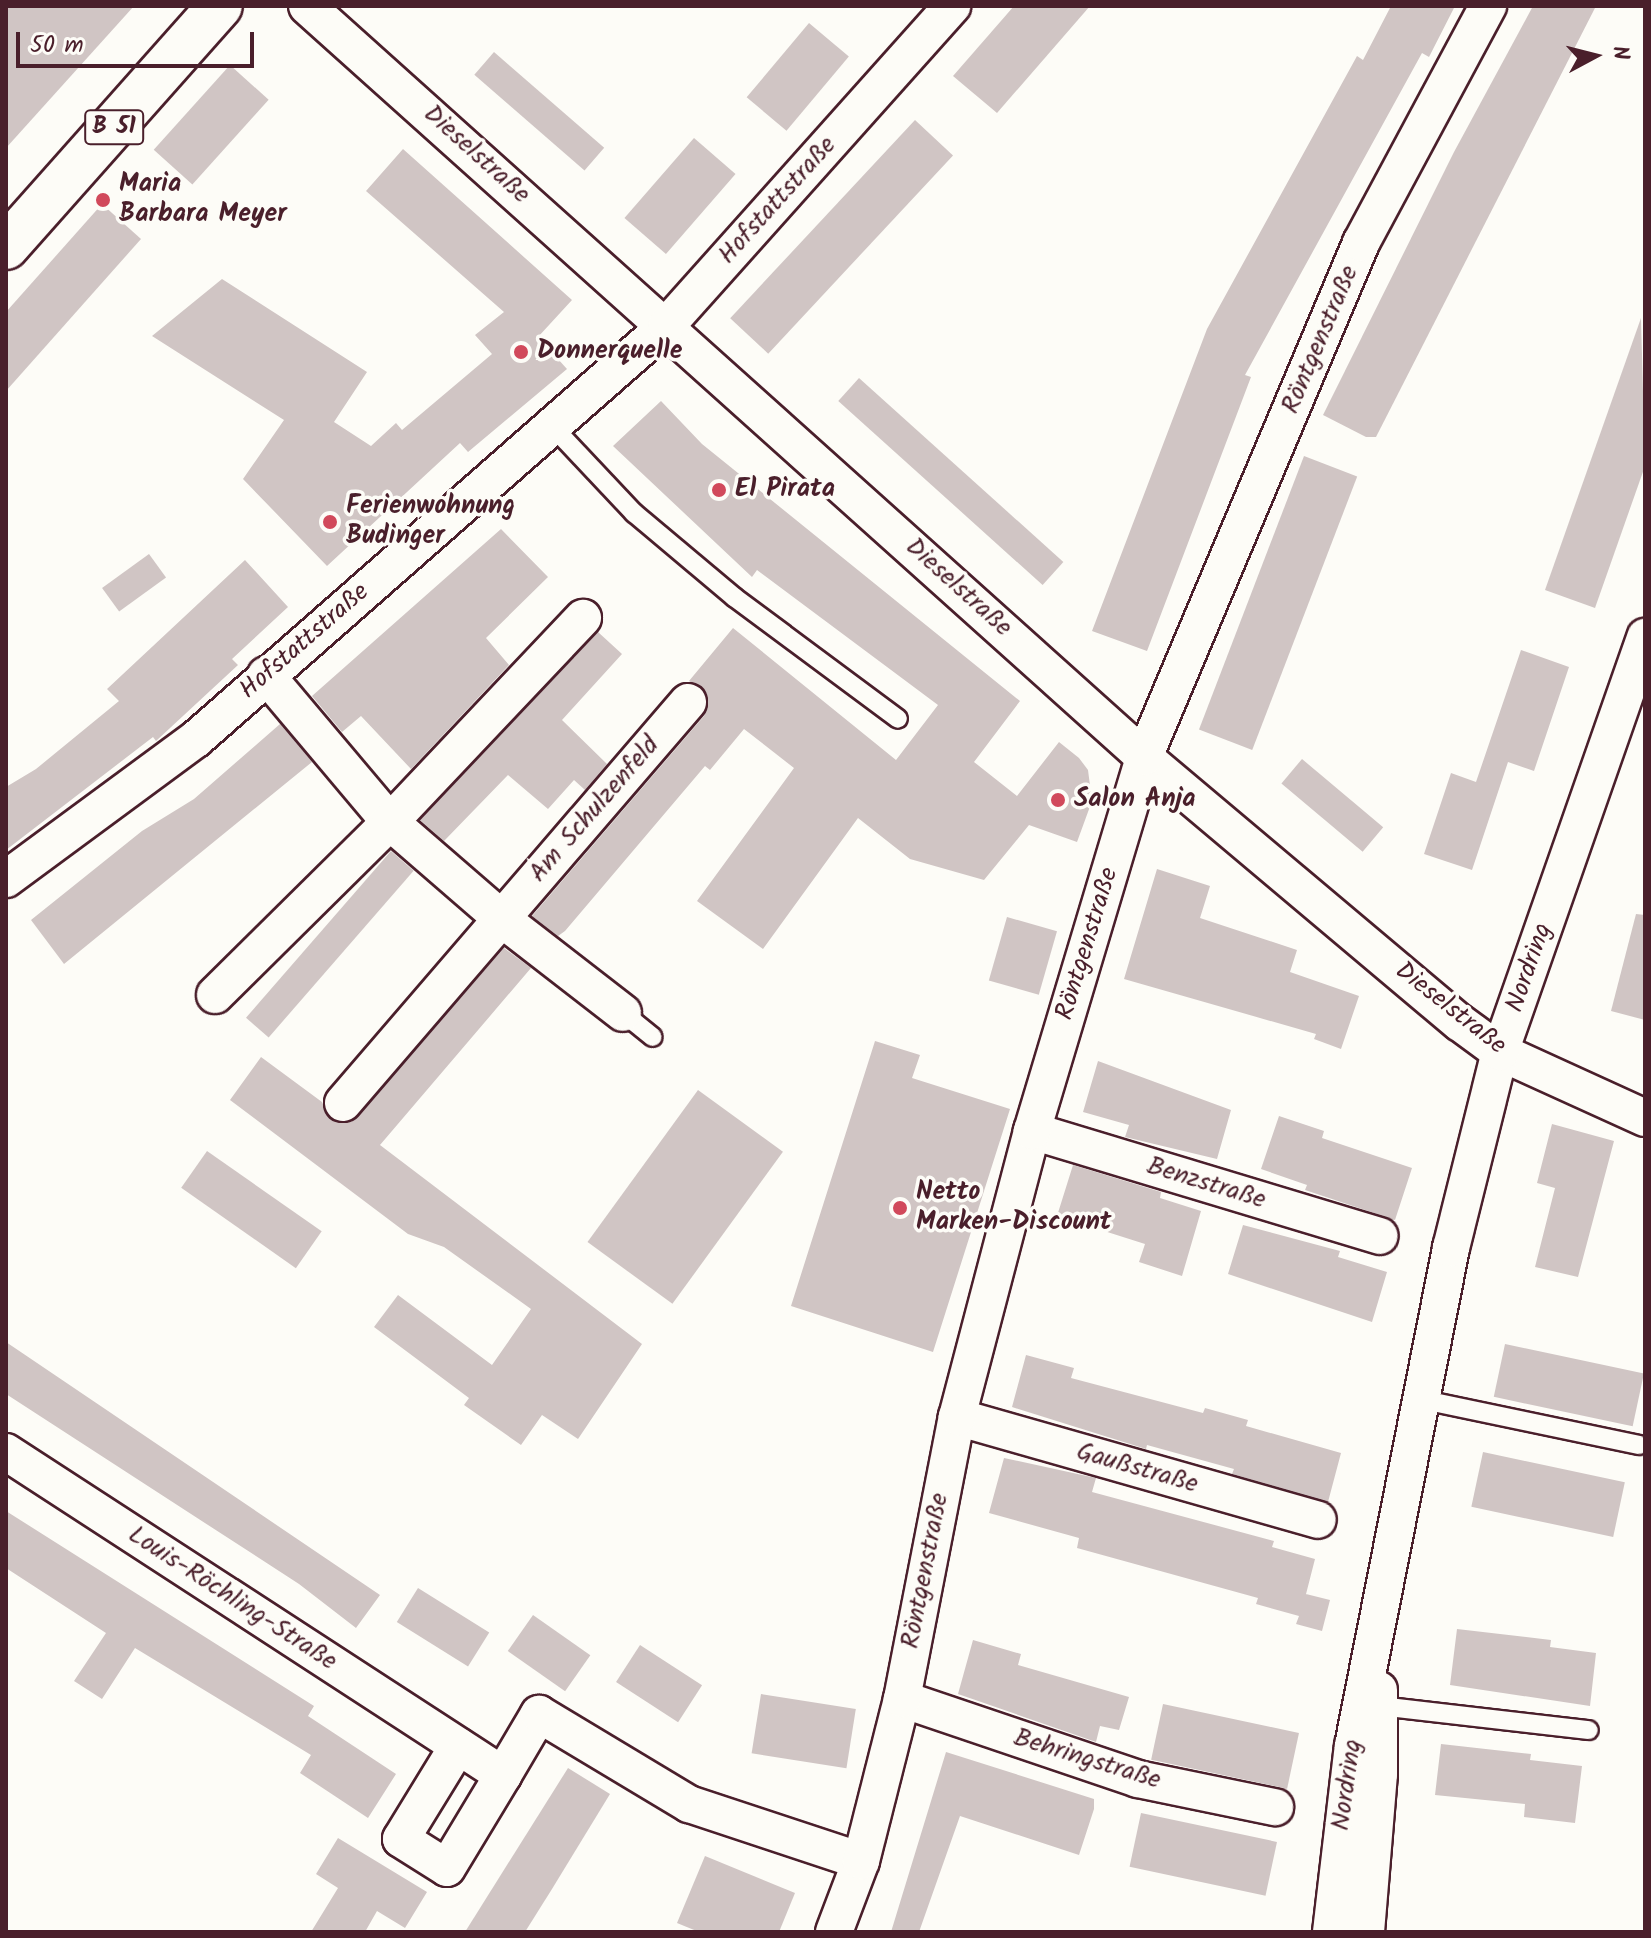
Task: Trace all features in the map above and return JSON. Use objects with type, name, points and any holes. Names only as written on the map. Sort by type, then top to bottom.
[{"type":"main road","name":"B 51","points":[[6,247],[220,6]]},
{"type":"street","name":"Hofstattstraße","points":[[6,879],[196,739],[667,325],[952,6]]},
{"type":"street","name":"Röntgenstraße","points":[[834,1932],[861,1861],[902,1699],[957,1417],[1032,1131],[1144,757],[1361,243],[1488,6]]},
{"type":"street","name":"Dieselstraße","points":[[327,12],[1144,757],[1500,1052],[1645,1118]]},
{"type":"street","points":[[215,995],[390,822],[583,618]]},
{"type":"street","name":"Nordring","points":[[1331,1932],[1344,1799],[1377,1640],[1419,1399],[1500,1052],[1645,637]]},
{"type":"street","points":[[266,675],[390,822],[502,919],[623,1013]]},
{"type":"street","name":"Am Schulzenfeld","points":[[343,1103],[688,702]]},
{"type":"street","name":"Benzstraße","points":[[1032,1131],[1380,1236]]},
{"type":"street","name":"Gaußstraße","points":[[957,1417],[1318,1520]]},
{"type":"street","name":"Louis-Röchling-Straße","points":[[6,1452],[503,1775]]},
{"type":"street","name":"Nordring","points":[[1366,1932],[1380,1706],[1377,1640]]},
{"type":"street","name":"Behringstraße","points":[[902,1699],[1138,1779],[1275,1807]]},
{"type":"street","points":[[458,1746],[401,1839],[447,1868],[539,1714],[689,1804],[861,1861]]},
{"type":"lane","points":[[552,426],[634,513],[734,597],[898,719]]},
{"type":"lane","points":[[623,1013],[653,1037]]},
{"type":"lane","points":[[1419,1399],[1639,1445]]},
{"type":"lane","name":"Nordring","points":[[1380,1706],[1589,1730]]},
{"type":"building","points":[[6,6],[134,6],[6,148]]},
{"type":"building","points":[[1014,6],[1090,6],[997,113],[953,76]]},
{"type":"building","points":[[1391,6],[1455,6],[1429,57],[1422,53],[1245,375],[1251,377],[1147,651],[1092,631],[1207,329],[1357,56],[1363,60]]},
{"type":"building","points":[[1533,6],[1596,6],[1376,437],[1366,437],[1323,415],[1454,152]]},
{"type":"building","points":[[809,23],[849,56],[786,131],[747,97]]},
{"type":"building","points":[[494,52],[604,148],[585,170],[474,75]]},
{"type":"building","points":[[230,65],[269,100],[192,185],[154,150]]},
{"type":"building","points":[[915,120],[953,155],[768,354],[730,318]]},
{"type":"building","points":[[694,138],[736,174],[666,254],[624,218]]},
{"type":"building","points":[[403,149],[572,300],[538,337],[567,369],[468,452],[460,443],[327,566],[243,479],[284,420],[152,336],[222,279],[367,372],[334,422],[371,446],[396,423],[402,430],[492,354],[475,335],[504,312],[366,191]]},
{"type":"building","points":[[102,204],[141,239],[6,391],[6,312]]},
{"type":"building","points":[[1641,318],[1645,466],[1595,608],[1545,590]]},
{"type":"building","points":[[859,378],[1063,562],[1043,585],[838,401]]},
{"type":"building","points":[[661,401],[702,444],[1020,701],[974,762],[1017,796],[1059,742],[1079,758],[1088,770],[1092,801],[1077,842],[1029,825],[984,880],[910,859],[858,818],[763,949],[697,901],[794,768],[744,729],[710,770],[705,766],[565,931],[558,936],[532,916],[704,716],[707,694],[689,681],[733,628],[896,760],[938,705],[757,570],[752,577],[613,446]]},
{"type":"building","points":[[1304,456],[1357,476],[1252,750],[1199,730]]},
{"type":"building","points":[[501,529],[548,577],[486,638],[509,665],[411,769],[361,716],[342,732],[312,696]]},
{"type":"building","points":[[149,554],[166,577],[119,612],[102,588]]},
{"type":"building","points":[[245,560],[288,607],[232,659],[238,665],[156,741],[153,737],[6,850],[6,787],[36,769],[119,701],[107,689]]},
{"type":"building","points":[[598,632],[622,654],[562,720],[607,764],[585,790],[574,780],[548,809],[508,775],[444,841],[420,820]]},
{"type":"building","points":[[1521,650],[1569,667],[1534,771],[1508,762],[1472,870],[1424,854],[1451,773],[1476,782]]},
{"type":"building","points":[[280,724],[312,762],[64,964],[31,920],[142,831],[194,799]]},
{"type":"building","points":[[1302,759],[1383,827],[1363,852],[1281,784]]},
{"type":"building","points":[[391,851],[414,871],[269,1037],[246,1018]]},
{"type":"building","points":[[1157,869],[1210,886],[1200,918],[1297,950],[1290,972],[1359,996],[1341,1049],[1314,1039],[1316,1034],[1124,979]]},
{"type":"building","points":[[1636,914],[1645,915],[1645,1020],[1611,1011]]},
{"type":"building","points":[[1007,917],[1057,931],[1039,995],[989,980]]},
{"type":"building","points":[[504,948],[531,968],[380,1145],[642,1344],[578,1439],[542,1415],[521,1445],[464,1405],[469,1398],[374,1327],[398,1295],[492,1365],[531,1309],[444,1247],[408,1234],[230,1100],[261,1057],[322,1102],[330,1119],[351,1122]]},
{"type":"building","name":"Netto Marken-Discount","points":[[875,1041],[920,1055],[912,1078],[1010,1109],[933,1352],[791,1306]]},
{"type":"building","points":[[1098,1061],[1231,1110],[1217,1159],[1125,1137],[1129,1125],[1083,1112]]},
{"type":"building","points":[[698,1090],[783,1152],[672,1304],[587,1242]]},
{"type":"building","points":[[1279,1116],[1324,1131],[1322,1138],[1412,1168],[1395,1220],[1305,1190],[1307,1185],[1261,1169]]},
{"type":"building","points":[[1552,1124],[1614,1141],[1578,1277],[1535,1267],[1555,1188],[1537,1183]]},
{"type":"building","points":[[207,1151],[322,1231],[296,1268],[181,1188]]},
{"type":"building","points":[[1073,1165],[1161,1192],[1160,1198],[1201,1211],[1182,1276],[1139,1262],[1145,1244],[1057,1216]]},
{"type":"building","points":[[1243,1225],[1340,1251],[1338,1257],[1387,1272],[1372,1322],[1228,1274]]},
{"type":"building","points":[[6,1342],[380,1595],[356,1628],[299,1584],[6,1394]]},
{"type":"building","points":[[1505,1344],[1644,1374],[1633,1426],[1494,1397]]},
{"type":"building","points":[[1026,1355],[1074,1368],[1071,1378],[1203,1413],[1205,1408],[1248,1420],[1246,1426],[1341,1453],[1328,1502],[1232,1474],[1234,1469],[1147,1445],[1146,1449],[1012,1407]]},
{"type":"building","points":[[1483,1452],[1625,1482],[1613,1537],[1471,1507]]},
{"type":"building","points":[[1004,1458],[1096,1478],[1092,1492],[1274,1541],[1272,1547],[1315,1559],[1306,1594],[1330,1600],[1322,1631],[1296,1624],[1299,1616],[1256,1604],[1258,1598],[1077,1548],[1079,1538],[989,1513]]},
{"type":"building","points":[[6,1511],[314,1706],[308,1716],[396,1774],[368,1818],[300,1773],[311,1755],[135,1648],[102,1699],[74,1681],[106,1633],[6,1568]]},
{"type":"building","points":[[418,1588],[489,1633],[468,1666],[397,1622]]},
{"type":"building","points":[[533,1615],[590,1655],[565,1691],[508,1651]]},
{"type":"building","points":[[1457,1629],[1551,1640],[1550,1647],[1596,1653],[1590,1706],[1450,1685]]},
{"type":"building","points":[[973,1640],[1021,1654],[1018,1665],[1129,1697],[1119,1730],[1100,1726],[1096,1742],[958,1694]]},
{"type":"building","points":[[640,1645],[702,1685],[678,1722],[616,1682]]},
{"type":"building","points":[[761,1694],[856,1709],[846,1768],[752,1753]]},
{"type":"building","points":[[1163,1704],[1299,1733],[1287,1789],[1151,1760]]},
{"type":"building","points":[[1441,1744],[1531,1754],[1530,1760],[1582,1766],[1575,1823],[1524,1817],[1525,1804],[1435,1795]]},
{"type":"building","points":[[946,1752],[1094,1799],[1094,1809],[1079,1855],[960,1816],[919,1932],[891,1932]]},
{"type":"building","points":[[568,1768],[610,1794],[525,1932],[465,1932]]},
{"type":"building","points":[[1141,1813],[1277,1842],[1266,1896],[1130,1867]]},
{"type":"building","points":[[338,1838],[427,1892],[405,1928],[377,1911],[365,1932],[311,1932],[338,1888],[316,1874]]},
{"type":"building","points":[[705,1856],[795,1893],[779,1932],[699,1932],[677,1923]]},
{"type":"place","name":"Maria Barbara Meyer","points":[[103,200]]},
{"type":"place","name":"Donnerquelle","points":[[521,352]]},
{"type":"place","name":"El Pirata","points":[[719,490]]},
{"type":"place","name":"Ferienwohnung Budinger","points":[[330,522]]},
{"type":"place","name":"Salon Anja","points":[[1058,800]]},
{"type":"place","name":"Netto Marken-Discount","points":[[900,1208]]}]
